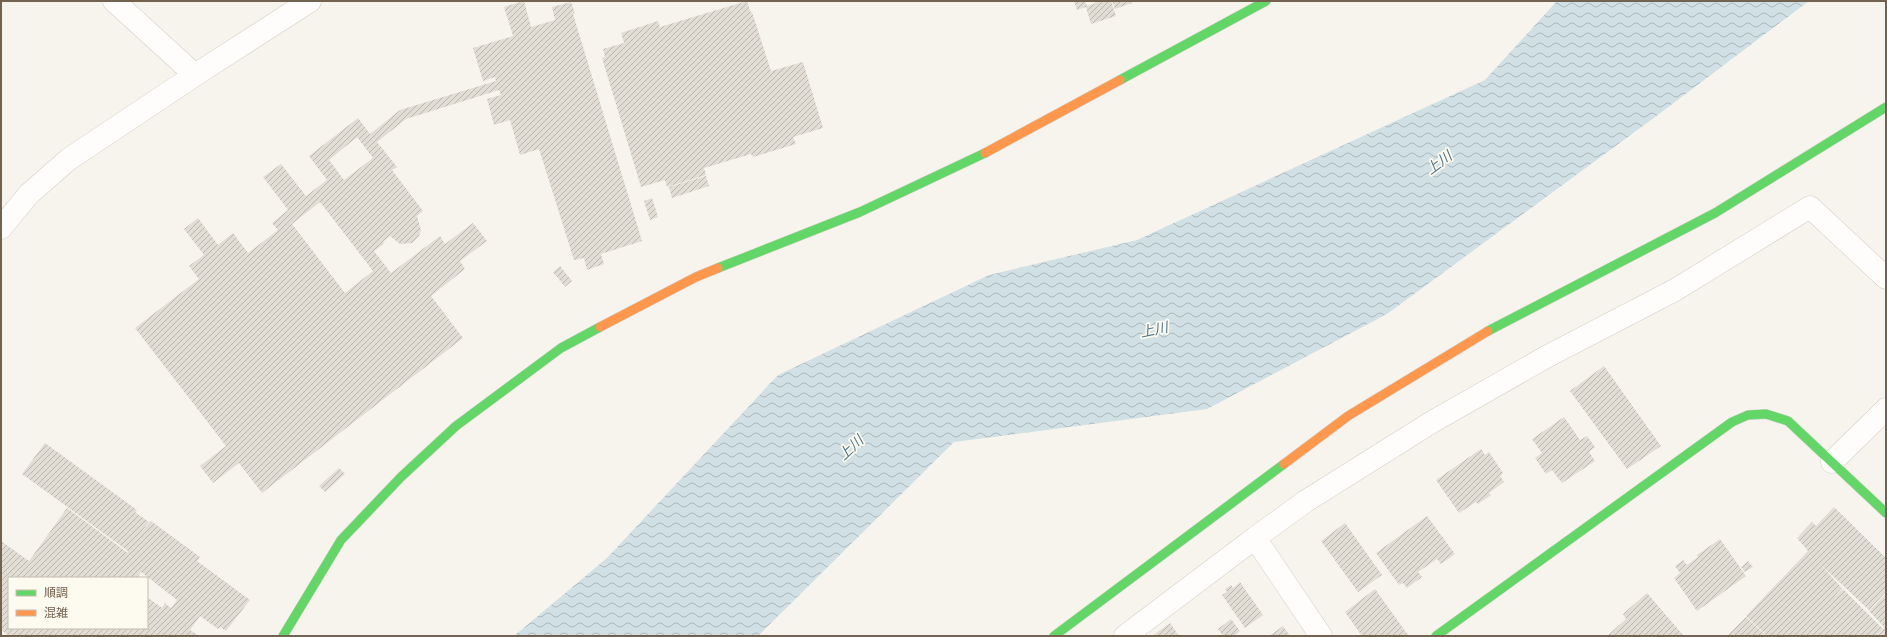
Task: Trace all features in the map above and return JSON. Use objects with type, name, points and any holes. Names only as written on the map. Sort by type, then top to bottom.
[{"type":"street","points":[[114,1],[194,75]]},
{"type":"street","points":[[1,228],[29,194],[69,159],[194,75],[310,1]]},
{"type":"street","points":[[283,636],[341,540],[401,477],[456,426],[561,348],[696,277],[860,212],[994,148],[1266,1]]},
{"type":"street","points":[[1054,636],[1348,416],[1485,333],[1716,213],[1886,107]]},
{"type":"street","points":[[1125,636],[1306,501],[1432,422],[1546,357],[1675,290],[1810,207],[1886,278]]},
{"type":"street","points":[[1832,462],[1886,409]]},
{"type":"street","points":[[1436,636],[1732,422],[1748,415],[1766,414],[1788,421],[1886,513]]},
{"type":"street","points":[[1256,538],[1321,636]]},
{"type":"water","name":"上川","points":[[1557,1],[1809,1],[1651,120],[1387,314],[1207,409],[954,442],[758,636],[514,636],[607,558],[778,375],[989,275],[1137,240],[1485,80]]},
{"type":"building","points":[[524,1],[531,27],[555,20],[552,7],[571,2],[575,13],[573,14],[642,241],[601,254],[604,264],[587,270],[584,258],[574,260],[539,149],[520,155],[510,120],[494,125],[487,99],[501,95],[499,90],[406,119],[377,142],[397,167],[392,170],[423,211],[417,216],[421,230],[419,236],[412,243],[400,244],[390,236],[383,242],[384,244],[374,251],[391,273],[440,236],[445,244],[473,223],[487,241],[460,261],[465,269],[431,296],[463,338],[262,493],[239,463],[213,483],[200,466],[226,446],[135,328],[199,279],[189,266],[204,255],[184,229],[198,218],[218,245],[233,233],[248,253],[278,230],[272,223],[288,210],[263,177],[281,164],[306,196],[327,180],[309,156],[358,118],[370,134],[400,110],[496,81],[495,77],[483,81],[473,48],[513,36],[504,7]],"holes":[[[357,137],[373,158],[344,180],[329,160]],[[320,202],[373,271],[345,293],[292,224]]]},
{"type":"building","points":[[747,1],[771,71],[803,62],[823,128],[793,137],[796,144],[753,157],[751,154],[704,168],[706,175],[667,187],[665,180],[641,187],[602,58],[605,57],[603,49],[624,43],[621,33],[658,21],[660,27]]},
{"type":"building","points":[[1074,1],[1085,1],[1087,6],[1096,3],[1095,1],[1111,1],[1116,16],[1091,24],[1086,7],[1077,10]]},
{"type":"building","points":[[1112,1],[1131,1],[1132,3],[1115,9]]},
{"type":"building","points":[[706,176],[709,186],[672,198],[669,187]]},
{"type":"building","points":[[652,198],[658,217],[650,220],[644,201]]},
{"type":"building","points":[[560,266],[572,281],[565,287],[553,272]]},
{"type":"building","points":[[1604,366],[1661,446],[1627,469],[1570,391]]},
{"type":"building","points":[[1564,417],[1580,440],[1587,436],[1595,447],[1589,452],[1595,461],[1562,483],[1552,470],[1546,474],[1535,458],[1542,453],[1532,439]]},
{"type":"building","points":[[45,443],[137,510],[135,512],[149,522],[139,535],[151,521],[200,557],[197,561],[250,600],[226,631],[220,627],[218,629],[200,616],[190,630],[199,636],[9,636],[1,630],[1,541],[29,561],[67,508],[128,553],[128,551],[22,474]]},
{"type":"building","points":[[1481,449],[1485,455],[1489,452],[1503,473],[1500,476],[1504,482],[1489,493],[1491,495],[1478,504],[1476,502],[1459,513],[1436,480]]},
{"type":"building","points":[[339,468],[345,474],[325,492],[319,486]]},
{"type":"building","points":[[1834,507],[1886,558],[1886,592],[1869,610],[1819,563],[1842,588],[1834,597],[1843,589],[1883,629],[1876,636],[1767,636],[1746,616],[1808,551],[1797,538],[1812,522],[1816,526]]},
{"type":"building","points":[[1427,516],[1455,554],[1441,564],[1437,559],[1418,572],[1422,577],[1407,588],[1403,583],[1399,585],[1376,553]]},
{"type":"building","points":[[1345,523],[1382,575],[1358,592],[1321,541]]},
{"type":"building","points":[[1720,539],[1746,576],[1697,611],[1674,578],[1680,573],[1675,566],[1683,560],[1687,565],[1698,557],[1697,555]]},
{"type":"building","points":[[1748,561],[1753,567],[1745,572],[1741,567]]},
{"type":"building","points":[[1240,582],[1263,615],[1245,628],[1222,595],[1227,592],[1225,589],[1231,585],[1233,588]]},
{"type":"building","points":[[1375,589],[1408,635],[1362,636],[1345,612]]},
{"type":"building","points":[[1647,593],[1683,635],[1607,636],[1626,619],[1623,614]]},
{"type":"building","points":[[1886,594],[1886,636],[1877,636],[1885,628],[1869,611]]},
{"type":"building","points":[[1746,617],[1766,636],[1727,636]]},
{"type":"building","points":[[1231,619],[1240,631],[1234,636],[1223,636],[1218,629]]},
{"type":"building","points":[[1170,623],[1179,636],[1152,636]]},
{"type":"building","points":[[1283,626],[1290,636],[1269,636]]},
{"type":"traffic: fast","points":[[1120,80],[1266,1]]},
{"type":"traffic: fast","points":[[1488,331],[1715,213],[1886,107]]},
{"type":"traffic: fast","points":[[718,268],[860,212],[985,153]]},
{"type":"traffic: fast","points":[[283,636],[341,540],[401,477],[456,426],[561,348],[600,327]]},
{"type":"traffic: fast","points":[[1436,636],[1732,422],[1748,415],[1766,414],[1788,421],[1886,513]]},
{"type":"traffic: fast","points":[[1054,636],[1284,464]]},
{"type":"traffic: slow","points":[[985,153],[1120,80]]},
{"type":"traffic: slow","points":[[600,327],[696,277],[718,268]]},
{"type":"traffic: slow","points":[[1284,464],[1348,416],[1488,331]]}]
